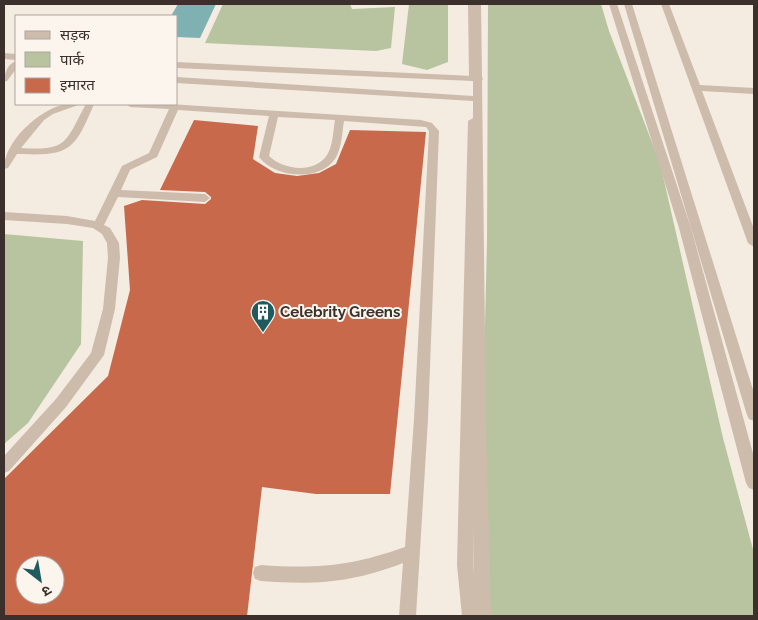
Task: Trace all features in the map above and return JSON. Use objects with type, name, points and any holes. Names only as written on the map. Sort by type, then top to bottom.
[{"type":"street","points":[[470,616],[465,565],[474,103],[472,4]]},
{"type":"street","points":[[477,4],[479,79],[479,423],[483,616]]},
{"type":"street","points":[[613,4],[685,228],[754,483]]},
{"type":"street","points":[[628,4],[754,415]]},
{"type":"street","points":[[665,4],[754,242]]},
{"type":"street","points":[[178,65],[479,79]]},
{"type":"street","points":[[4,79],[12,68]]},
{"type":"street","points":[[178,80],[478,99]]},
{"type":"street","points":[[698,88],[754,91]]},
{"type":"street","points":[[4,166],[38,118],[54,109],[72,105]]},
{"type":"street","points":[[14,151],[54,151],[61,148],[67,143],[89,105]]},
{"type":"street","points":[[145,105],[274,115],[420,123],[429,125],[434,132],[421,419],[408,616]]},
{"type":"street","points":[[98,226],[126,168],[131,164],[150,159],[175,107]]},
{"type":"street","points":[[274,115],[264,157],[268,163],[279,168],[299,170],[316,168],[327,162],[332,156],[340,118]]},
{"type":"street","points":[[114,193],[205,198]]},
{"type":"street","points":[[4,216],[67,220],[98,226],[106,231],[113,243],[114,258],[109,309],[97,355],[61,403],[4,466]]},
{"type":"street","points":[[261,573],[303,576],[342,573],[381,564],[412,552]]},
{"type":"green space","points":[[223,4],[350,4],[352,9],[395,7],[391,48],[376,51],[205,43]]},
{"type":"green space","points":[[409,4],[448,4],[448,62],[427,70],[402,64]]},
{"type":"green space","points":[[488,4],[601,4],[609,31],[660,163],[723,438],[754,553],[754,616],[478,616],[487,242]]},
{"type":"green space","points":[[4,234],[83,241],[81,344],[28,423],[4,444]]},
{"type":"water","points":[[178,4],[216,4],[200,38],[178,37],[178,15],[172,15]]},
{"type":"building","name":"Celebrity Greens","points":[[194,120],[258,126],[253,159],[275,173],[297,176],[319,173],[336,164],[350,130],[426,132],[390,494],[316,494],[262,487],[247,616],[4,616],[4,479],[108,376],[130,290],[124,206],[142,200],[205,204],[211,197],[205,192],[160,190]]},
{"type":"place","name":"Celebrity Greens","points":[[263,333]]}]
